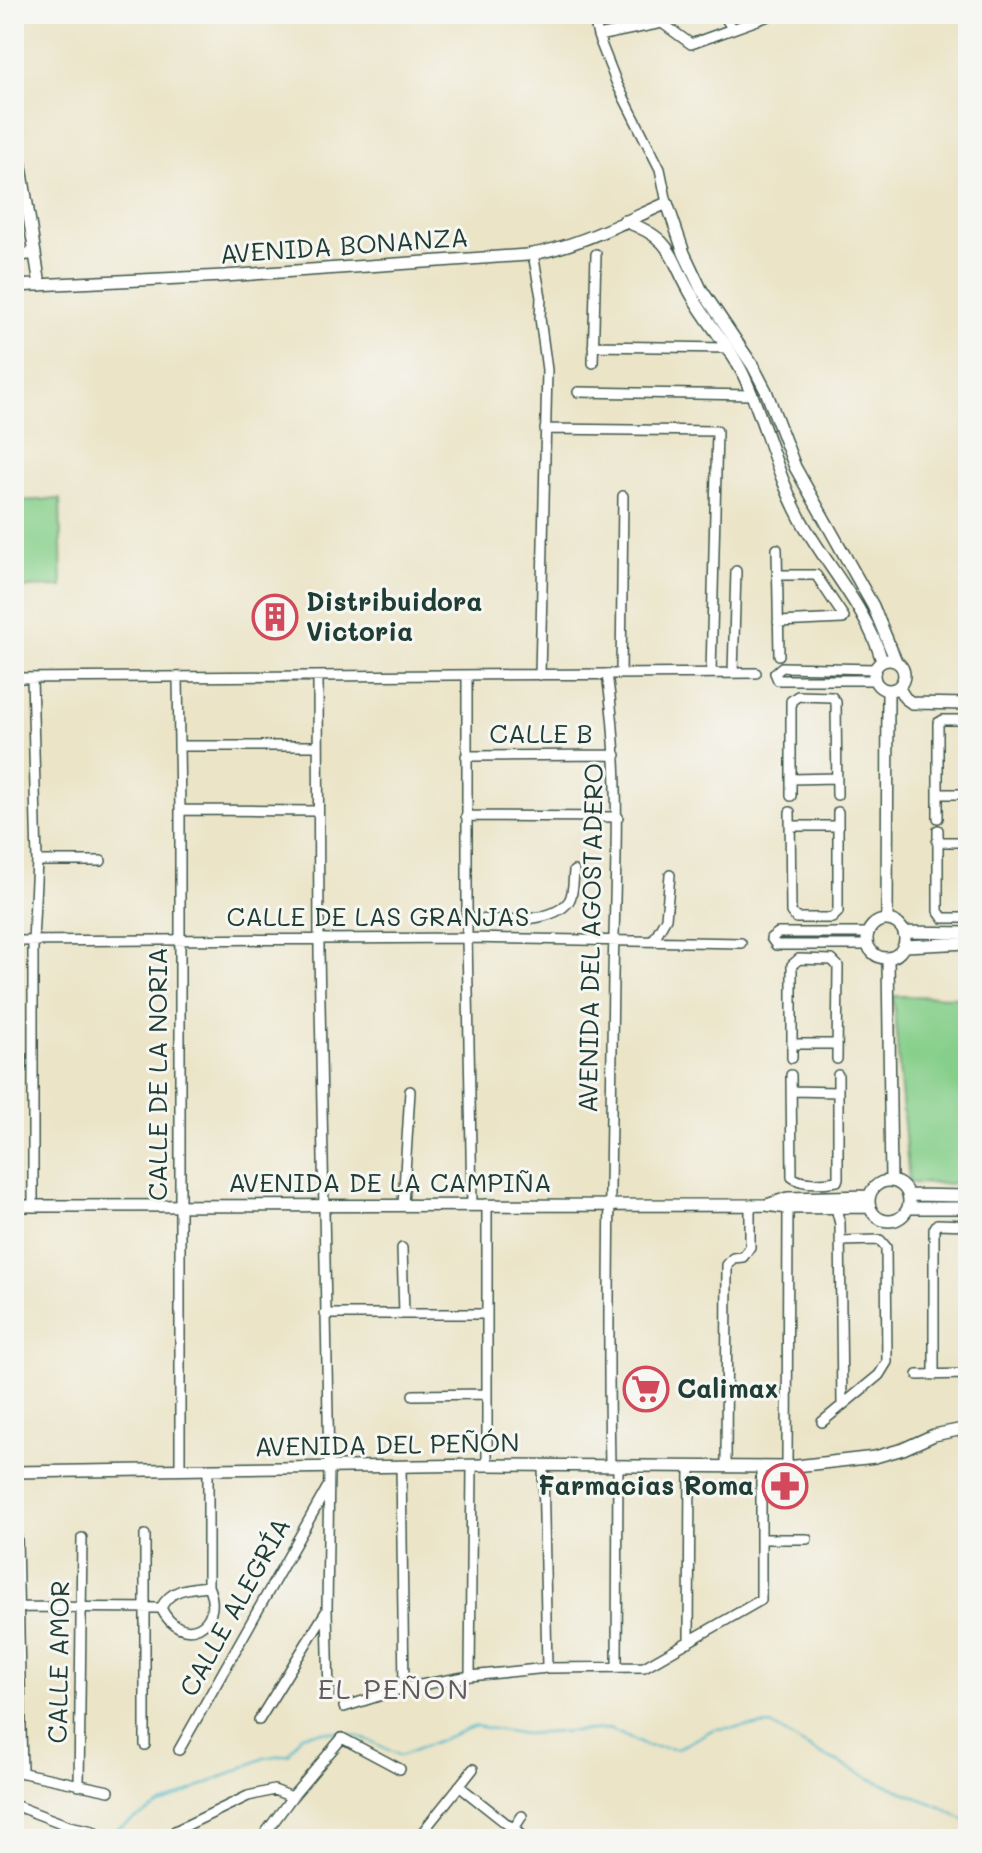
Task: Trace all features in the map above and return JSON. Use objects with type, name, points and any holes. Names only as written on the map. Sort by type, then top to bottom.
[{"type":"street","points":[[593,14],[598,36],[617,84],[660,169],[667,203],[684,253],[711,316],[759,377],[789,454],[873,606],[896,661],[902,667],[904,675],[893,688],[887,919]]},
{"type":"street","points":[[723,14],[732,28]]},
{"type":"street","points":[[598,36],[660,19],[691,44],[774,14]]},
{"type":"street","points":[[14,123],[40,285]]},
{"type":"street","name":"AVENIDA BONANZA","points":[[14,286],[224,276],[533,254],[591,237],[667,203]]},
{"type":"street","points":[[624,221],[654,234],[664,242],[711,316],[753,395],[802,522],[878,646],[880,687],[893,688],[912,703],[966,704],[966,720],[943,720],[938,723],[938,818]]},
{"type":"street","points":[[14,256],[35,253]]},
{"type":"street","points":[[533,254],[546,347],[540,675]]},
{"type":"street","points":[[593,363],[596,254]]},
{"type":"street","points":[[593,346],[728,348]]},
{"type":"street","points":[[578,392],[753,395]]},
{"type":"street","points":[[545,429],[717,431],[711,673]]},
{"type":"street","points":[[621,674],[623,496]]},
{"type":"street","points":[[796,510],[804,504],[816,507]]},
{"type":"street","points":[[802,522],[811,519],[816,507]]},
{"type":"street","points":[[777,549],[779,655]]},
{"type":"street","points":[[733,673],[736,571]]},
{"type":"street","points":[[777,575],[814,573],[844,614],[843,619],[778,622]]},
{"type":"street","points":[[831,595],[844,587]]},
{"type":"street","points":[[877,670],[782,667],[775,673],[778,680],[813,680],[877,670],[896,661]]},
{"type":"street","points":[[14,678],[756,673]]},
{"type":"street","name":"AVENIDA DEL AGOSTADERO","points":[[607,674],[616,755],[618,817],[607,1338],[614,1466],[617,1668]]},
{"type":"street","points":[[318,676],[319,939],[329,1467],[329,1696]]},
{"type":"street","points":[[467,676],[467,938],[472,1204]]},
{"type":"street","name":"CALLE DE LA NORIA","points":[[178,677],[180,1470]]},
{"type":"street","points":[[32,678],[37,861],[33,941],[33,1205]]},
{"type":"street","points":[[813,680],[814,696]]},
{"type":"street","points":[[791,796],[791,701],[794,697],[814,696],[832,697],[836,702],[837,795]]},
{"type":"street","points":[[180,746],[318,746]]},
{"type":"street","name":"CALLE B","points":[[466,756],[616,755]]},
{"type":"street","points":[[791,779],[837,778]]},
{"type":"street","points":[[938,794],[968,794]]},
{"type":"street","points":[[180,810],[318,811]]},
{"type":"street","points":[[790,812],[791,912],[796,918],[812,919],[832,918],[838,912],[838,812]]},
{"type":"street","points":[[466,816],[618,817]]},
{"type":"street","points":[[790,826],[838,826]]},
{"type":"street","points":[[938,830],[938,911],[943,918],[965,918],[966,936]]},
{"type":"street","points":[[937,842],[968,842]]},
{"type":"street","points":[[37,861],[101,861]]},
{"type":"street","points":[[467,919],[538,919],[568,904],[574,871]]},
{"type":"street","points":[[653,941],[666,918],[670,875]]},
{"type":"street","points":[[812,919],[813,933]]},
{"type":"street","points":[[887,919],[900,925],[905,946],[898,955],[888,959],[876,955],[868,939],[876,923],[887,919]]},
{"type":"street","points":[[904,932],[966,936]]},
{"type":"street","points":[[778,933],[813,933],[868,939],[813,945],[776,945],[771,938],[778,933]]},
{"type":"street","points":[[905,946],[966,936]]},
{"type":"street","name":"CALLE DE LAS GRANJAS","points":[[14,941],[467,938],[741,943]]},
{"type":"street","points":[[813,945],[813,960]]},
{"type":"street","points":[[792,1058],[792,965],[799,959],[832,960],[838,966],[837,1059]]},
{"type":"street","points":[[888,959],[891,1181]]},
{"type":"street","points":[[792,1044],[837,1044]]},
{"type":"street","points":[[791,1075],[792,1177],[827,1195],[840,1224],[842,1405]]},
{"type":"street","points":[[827,1195],[838,1178],[838,1075]]},
{"type":"street","points":[[403,1205],[410,1091]]},
{"type":"street","points":[[791,1091],[838,1092]]},
{"type":"street","points":[[891,1181],[902,1185],[909,1202],[899,1219],[889,1222],[875,1216],[870,1202],[877,1185],[891,1181]]},
{"type":"street","name":"AVENIDA DE LA CAMPIÑA","points":[[14,1206],[610,1204],[766,1205],[788,1208],[827,1195],[870,1202]]},
{"type":"street","name":"AVENIDA DE LA CAMPIÑA","points":[[827,1195],[870,1202]]},
{"type":"street","points":[[909,1202],[968,1196]]},
{"type":"street","name":"AVENIDA DE LA CAMPIÑA","points":[[766,1205],[778,1200],[802,1203]]},
{"type":"street","points":[[909,1202],[960,1208],[961,1224],[937,1224],[934,1229],[934,1375]]},
{"type":"street","points":[[487,1204],[487,1465]]},
{"type":"street","points":[[726,1466],[727,1265],[733,1258],[743,1257],[750,1247],[750,1205]]},
{"type":"street","points":[[14,1206],[14,1226]]},
{"type":"street","points":[[787,1467],[788,1208]]},
{"type":"street","points":[[822,1422],[879,1375],[887,1362],[886,1247],[880,1240],[840,1241]]},
{"type":"street","points":[[402,1248],[404,1314]]},
{"type":"street","points":[[325,1314],[487,1314]]},
{"type":"street","points":[[918,1375],[968,1374]]},
{"type":"street","points":[[413,1395],[487,1394]]},
{"type":"street","name":"AVENIDA DEL PEÑÓN","points":[[14,1472],[487,1465],[787,1467],[875,1457],[934,1435],[968,1428]]},
{"type":"street","points":[[401,1466],[404,1688]]},
{"type":"street","points":[[470,1676],[472,1466]]},
{"type":"street","points":[[543,1466],[547,1668]]},
{"type":"street","points":[[689,1642],[690,1466]]},
{"type":"street","points":[[344,1707],[404,1688],[470,1676],[547,1668],[644,1667],[689,1642],[761,1600],[761,1467]]},
{"type":"street","name":"CALLE ALEGRÍA","points":[[208,1470],[210,1616],[206,1624],[192,1631],[177,1627],[165,1617],[161,1608],[165,1598],[175,1592],[208,1586]]},
{"type":"street","name":"CALLE ALEGRÍA","points":[[179,1750],[329,1485]]},
{"type":"street","points":[[145,1535],[145,1745]]},
{"type":"street","points":[[17,1538],[18,1772],[109,1791]]},
{"type":"street","name":"CALLE AMOR","points":[[79,1786],[82,1538]]},
{"type":"street","points":[[762,1539],[807,1539]]},
{"type":"street","points":[[16,1607],[161,1608]]},
{"type":"street","points":[[259,1720],[327,1610]]},
{"type":"street","points":[[261,1839],[342,1738],[400,1769]]},
{"type":"street","points":[[417,1839],[473,1769]]},
{"type":"street","points":[[459,1786],[526,1839]]},
{"type":"street","points":[[172,1839],[175,1831],[248,1796],[274,1790],[292,1797]]},
{"type":"street","points":[[14,1805],[69,1826],[93,1831]]},
{"type":"street","points":[[507,1839],[522,1816]]},
{"type":"street","points":[[606,1839],[665,1839]]},
{"type":"green space","points":[[60,499],[62,587],[14,588],[14,501]]},
{"type":"green space","points":[[893,996],[968,997],[968,1184],[909,1183]]},
{"type":"waterway","points":[[99,1839],[160,1805],[264,1758],[289,1754],[301,1735],[340,1732],[376,1743],[400,1756],[475,1726],[525,1734],[610,1729],[646,1746],[677,1749],[714,1729],[771,1725],[871,1779],[943,1808],[968,1822]]},
{"type":"place","name":"Distribuidora Victoria","points":[[275,617]]},
{"type":"place","name":"Calimax","points":[[646,1389]]},
{"type":"place","name":"Farmacias Roma","points":[[785,1486]]},
{"type":"district","name":"EL PEÑON","points":[[394,1689]]}]
